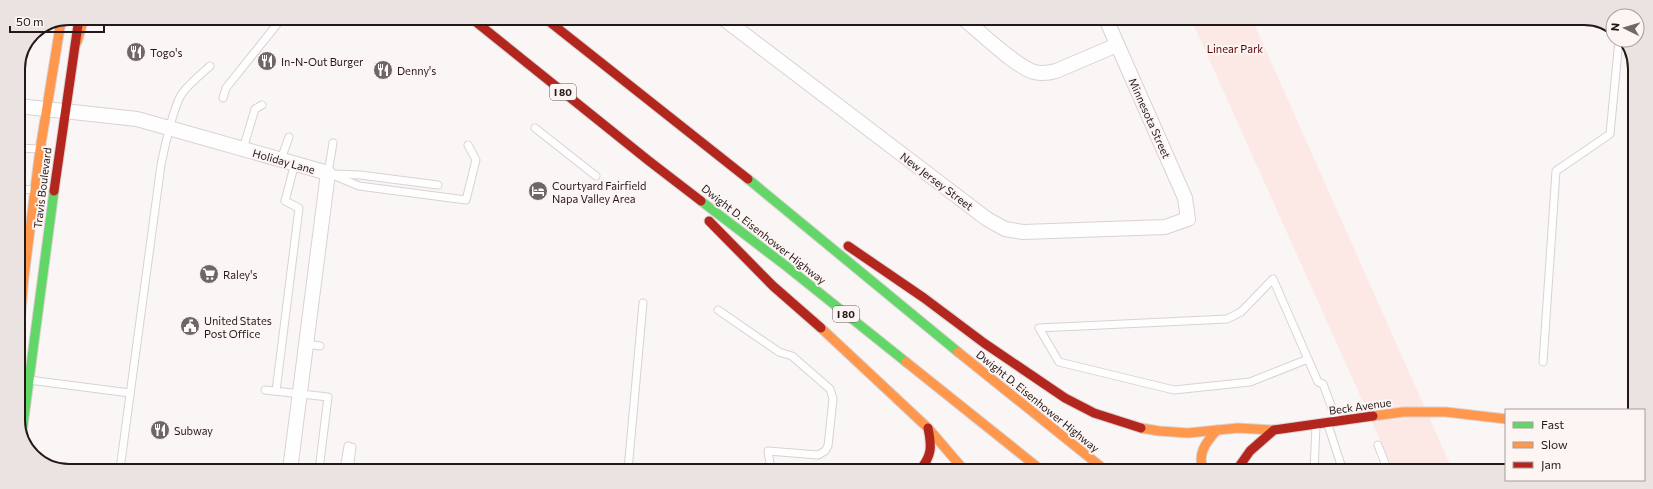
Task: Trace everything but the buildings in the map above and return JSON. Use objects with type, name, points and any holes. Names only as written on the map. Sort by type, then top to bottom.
[{"type":"main road","name":"Travis Boulevard","points":[[25,410],[62,131],[77,42],[78,25]]},
{"type":"main road","points":[[77,42],[82,25]]},
{"type":"main road","name":"Dwight D. Eisenhower Highway","points":[[479,25],[649,161],[786,266],[1034,464]]},
{"type":"main road","name":"Dwight D. Eisenhower Highway","points":[[555,25],[724,160],[917,319],[1098,464]]},
{"type":"main road","name":"Travis Boulevard","points":[[25,252],[26,226],[35,190],[60,26]]},
{"type":"main road","points":[[588,40],[642,94]]},
{"type":"main road","points":[[724,160],[821,227]]},
{"type":"main road","points":[[649,161],[773,286],[838,343],[928,428],[959,464]]},
{"type":"main road","name":"Beck Avenue","points":[[840,240],[924,298],[990,348],[1066,398],[1094,413],[1133,426],[1159,431],[1188,433],[1238,428],[1274,430],[1403,412],[1446,412],[1505,419]]},
{"type":"main road","points":[[925,464],[928,461],[932,447],[928,428]]},
{"type":"main road","points":[[1200,464],[1201,452],[1208,439],[1216,430]]},
{"type":"main road","points":[[1241,464],[1250,451],[1274,430]]},
{"type":"street","name":"New Jersey Street","points":[[732,25],[986,219],[1005,229],[1023,232],[1166,227],[1188,220]]},
{"type":"street","points":[[971,25],[1019,64],[1034,72],[1046,74],[1117,45]]},
{"type":"street","name":"Minnesota Street","points":[[1109,25],[1185,198],[1188,220]]},
{"type":"street","name":"Holiday Lane","points":[[25,107],[137,119],[328,173],[313,345],[299,394],[291,464]]},
{"type":"lane","points":[[222,98],[226,88],[276,25]]},
{"type":"lane","points":[[1543,362],[1556,171],[1610,134],[1618,48]]},
{"type":"lane","points":[[121,464],[160,166],[180,96],[210,66]]},
{"type":"lane","points":[[243,149],[255,108],[262,105]]},
{"type":"lane","points":[[535,128],[596,176]]},
{"type":"lane","points":[[281,159],[289,137]]},
{"type":"lane","points":[[328,173],[333,143]]},
{"type":"lane","points":[[328,173],[359,186],[466,200],[476,160],[468,145]]},
{"type":"lane","points":[[25,149],[40,150]]},
{"type":"lane","points":[[276,391],[299,208],[284,201],[295,163]]},
{"type":"lane","points":[[328,173],[360,175],[438,185]]},
{"type":"lane","points":[[25,189],[35,190]]},
{"type":"lane","points":[[26,226],[50,218]]},
{"type":"lane","points":[[1308,359],[1250,382],[1174,390],[1059,362],[1039,328],[1227,319],[1241,312],[1273,279],[1308,359],[1318,382],[1323,384],[1341,464]]},
{"type":"lane","points":[[629,464],[643,303]]},
{"type":"lane","points":[[718,310],[779,352],[792,356],[830,389],[833,398],[828,446],[825,451],[818,456],[768,451],[770,464]]},
{"type":"lane","points":[[25,379],[130,393]]},
{"type":"lane","points":[[266,390],[328,397],[320,464]]},
{"type":"lane","points":[[1314,464],[1316,424]]},
{"type":"lane","points":[[346,464],[350,446],[349,464]]},
{"type":"lane","points":[[1378,446],[1385,464]]},
{"type":"green space","name":"Linear Park","points":[[1194,25],[1255,25],[1450,464],[1391,464]]},
{"type":"traffic: fast","points":[[748,179],[958,352]]},
{"type":"traffic: fast","points":[[25,410],[54,191]]},
{"type":"traffic: fast","points":[[701,201],[786,266],[906,362]]},
{"type":"traffic: slow","points":[[77,42],[82,25]]},
{"type":"traffic: slow","points":[[25,269],[40,150],[60,26]]},
{"type":"traffic: slow","points":[[821,328],[928,428],[959,464]]},
{"type":"traffic: slow","points":[[958,352],[1098,464]]},
{"type":"traffic: slow","points":[[906,362],[1034,464]]},
{"type":"traffic: slow","points":[[1373,416],[1403,412],[1446,412],[1505,419]]},
{"type":"traffic: slow","points":[[1141,428],[1188,433],[1238,428],[1274,430]]},
{"type":"traffic: slow","points":[[1202,464],[1203,449],[1217,430]]},
{"type":"traffic: jam","points":[[54,191],[78,25]]},
{"type":"traffic: jam","points":[[480,25],[701,201]]},
{"type":"traffic: jam","points":[[554,25],[748,179]]},
{"type":"traffic: jam","points":[[709,221],[773,286],[821,328]]},
{"type":"traffic: jam","points":[[848,246],[924,298],[984,343],[1065,398],[1094,413],[1141,428]]},
{"type":"traffic: jam","points":[[1241,464],[1250,451],[1274,430],[1373,416]]},
{"type":"traffic: jam","points":[[925,464],[930,450],[928,428]]},
{"type":"place","name":"Togo's","points":[[136,52]]},
{"type":"place","name":"In-N-Out Burger","points":[[267,61]]},
{"type":"place","name":"Denny's","points":[[383,70]]},
{"type":"place","name":"Courtyard Fairfield Napa Valley Area","points":[[538,191]]},
{"type":"place","name":"Raley's","points":[[209,274]]},
{"type":"place","name":"United States Post Office","points":[[190,326]]},
{"type":"place","name":"Subway","points":[[160,430]]}]
